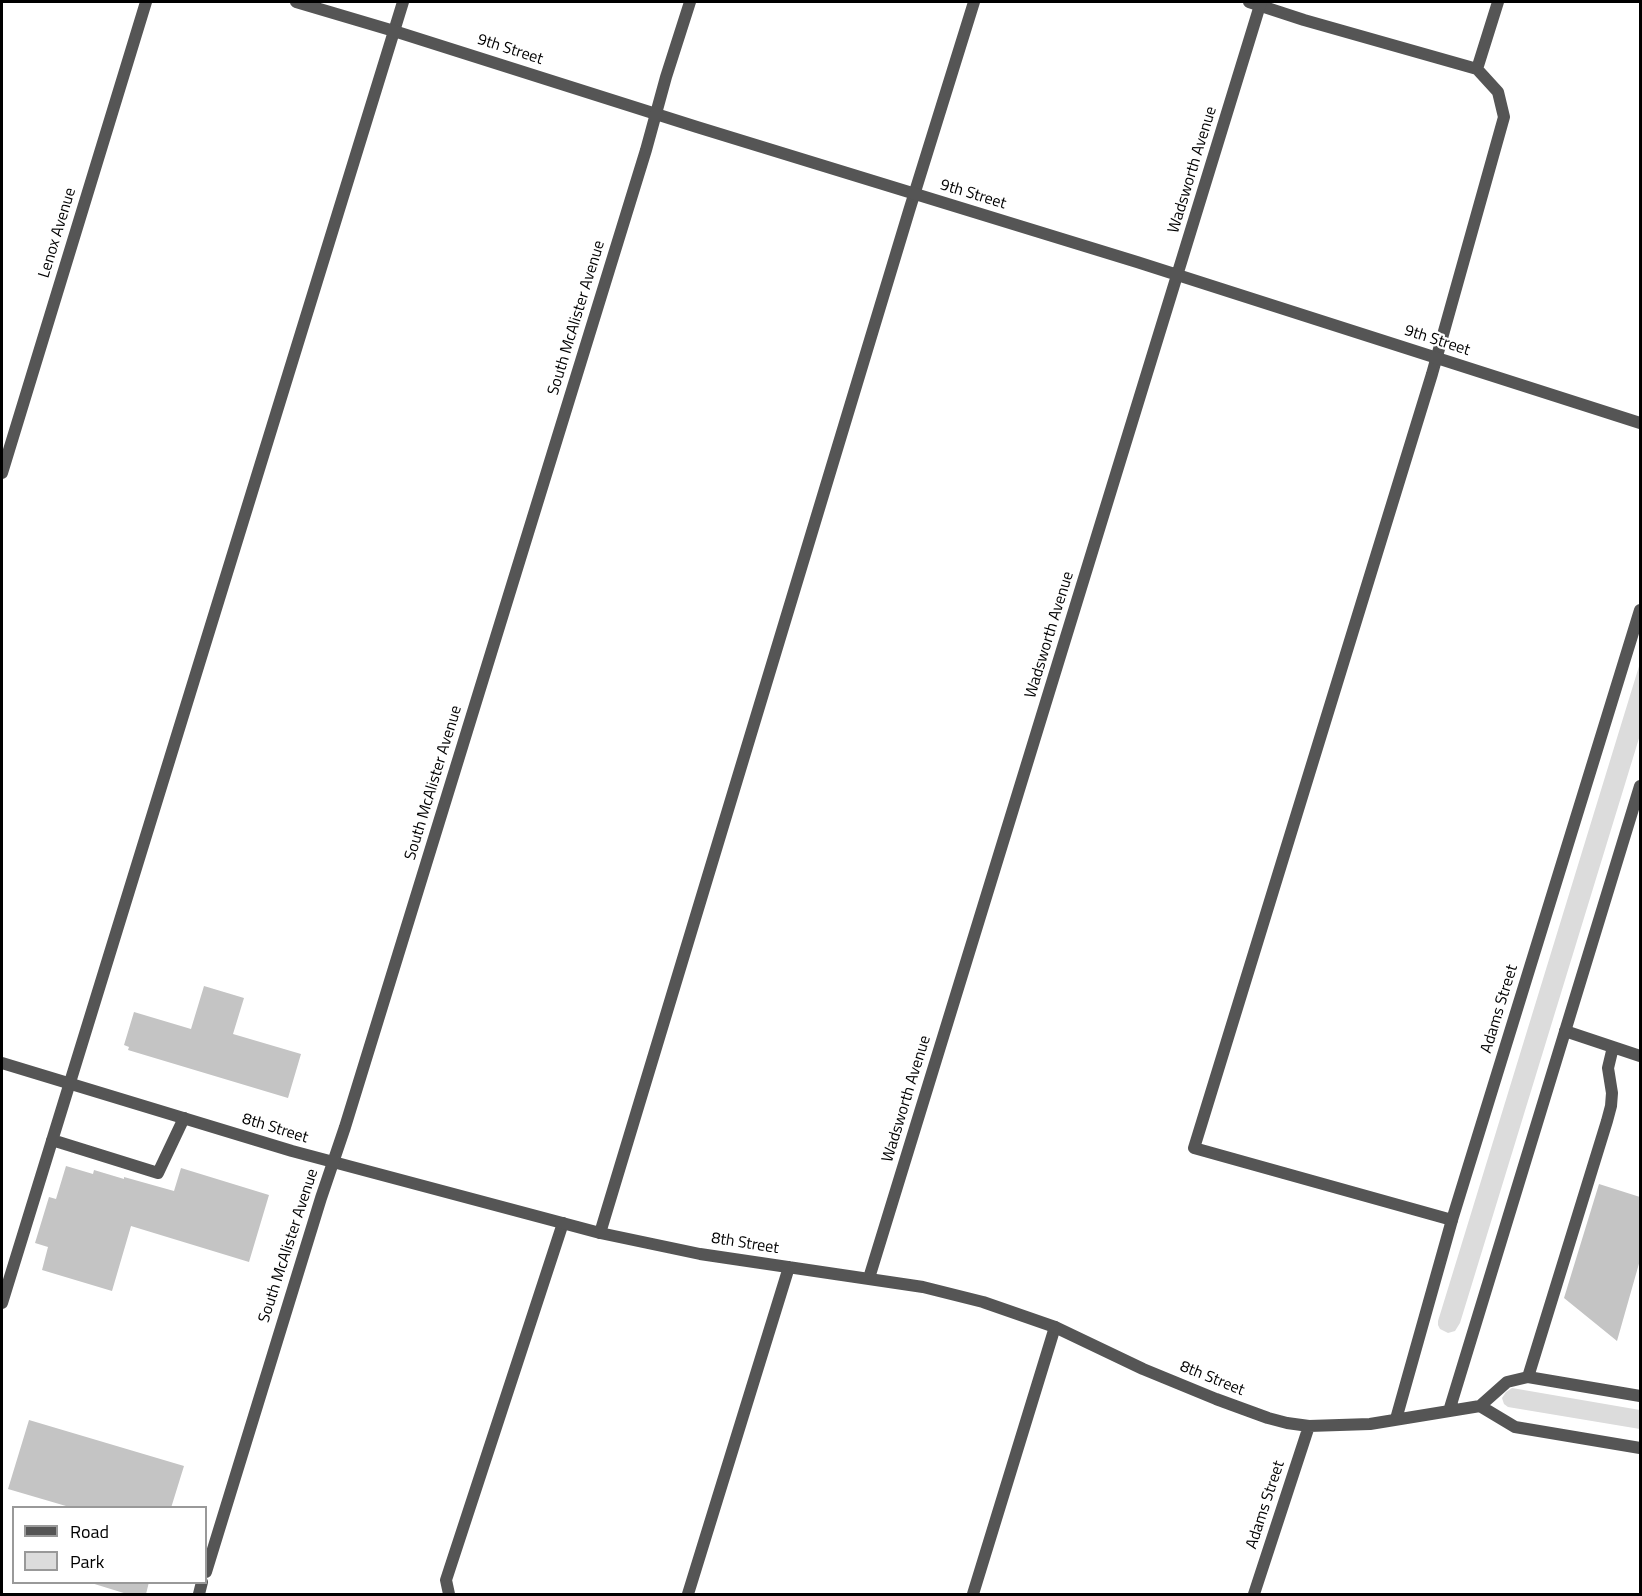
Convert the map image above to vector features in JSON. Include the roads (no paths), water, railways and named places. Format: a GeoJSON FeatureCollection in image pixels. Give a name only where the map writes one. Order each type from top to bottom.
{"type":"FeatureCollection","features":[{"type":"Feature","properties":{"kind":"street","name":"Lenox Avenue"},"geometry":{"type":"LineString","coordinates":[[2,473],[146,2]]}},
{"type":"Feature","properties":{"kind":"street","name":"9th Street"},"geometry":{"type":"LineString","coordinates":[[296,2],[1178,276],[1641,423]]}},
{"type":"Feature","properties":{"kind":"street"},"geometry":{"type":"LineString","coordinates":[[2,1303],[403,2]]}},
{"type":"Feature","properties":{"kind":"street","name":"South McAlister Avenue"},"geometry":{"type":"LineString","coordinates":[[207,1569],[690,2]]}},
{"type":"Feature","properties":{"kind":"street"},"geometry":{"type":"LineString","coordinates":[[600,1233],[974,2]]}},
{"type":"Feature","properties":{"kind":"street"},"geometry":{"type":"LineString","coordinates":[[1477,69],[1498,2]]}},
{"type":"Feature","properties":{"kind":"street"},"geometry":{"type":"LineString","coordinates":[[1257,3],[1304,20],[1477,69],[1498,92],[1504,117],[1436,358],[1194,1148],[1452,1220]]}},
{"type":"Feature","properties":{"kind":"street","name":"Wadsworth Avenue"},"geometry":{"type":"LineString","coordinates":[[869,1278],[1178,276],[1257,3]]}},
{"type":"Feature","properties":{"kind":"street","name":"Adams Street"},"geometry":{"type":"LineString","coordinates":[[1395,1419],[1452,1220],[1641,610]]}},
{"type":"Feature","properties":{"kind":"street"},"geometry":{"type":"LineString","coordinates":[[1449,1411],[1641,786]]}},
{"type":"Feature","properties":{"kind":"street"},"geometry":{"type":"LineString","coordinates":[[1565,1031],[1641,1056]]}},
{"type":"Feature","properties":{"kind":"street"},"geometry":{"type":"LineString","coordinates":[[1528,1377],[1611,1106],[1608,1068],[1613,1047]]}},
{"type":"Feature","properties":{"kind":"street","name":"8th Street"},"geometry":{"type":"LineString","coordinates":[[2,1063],[333,1163],[600,1233],[700,1254],[923,1287],[983,1302],[1055,1327],[1143,1369],[1268,1418],[1309,1426],[1370,1424],[1480,1406]]}},
{"type":"Feature","properties":{"kind":"street"},"geometry":{"type":"LineString","coordinates":[[52,1140],[159,1173],[184,1119]]}},
{"type":"Feature","properties":{"kind":"street"},"geometry":{"type":"LineString","coordinates":[[449,1594],[447,1580],[563,1223]]}},
{"type":"Feature","properties":{"kind":"street"},"geometry":{"type":"LineString","coordinates":[[688,1594],[789,1268]]}},
{"type":"Feature","properties":{"kind":"street"},"geometry":{"type":"LineString","coordinates":[[973,1594],[1055,1327]]}},
{"type":"Feature","properties":{"kind":"street"},"geometry":{"type":"LineString","coordinates":[[1641,1396],[1528,1377],[1507,1382],[1480,1406],[1515,1427],[1641,1448]]}},
{"type":"Feature","properties":{"kind":"street","name":"Adams Street"},"geometry":{"type":"LineString","coordinates":[[1254,1594],[1309,1426]]}}]}
